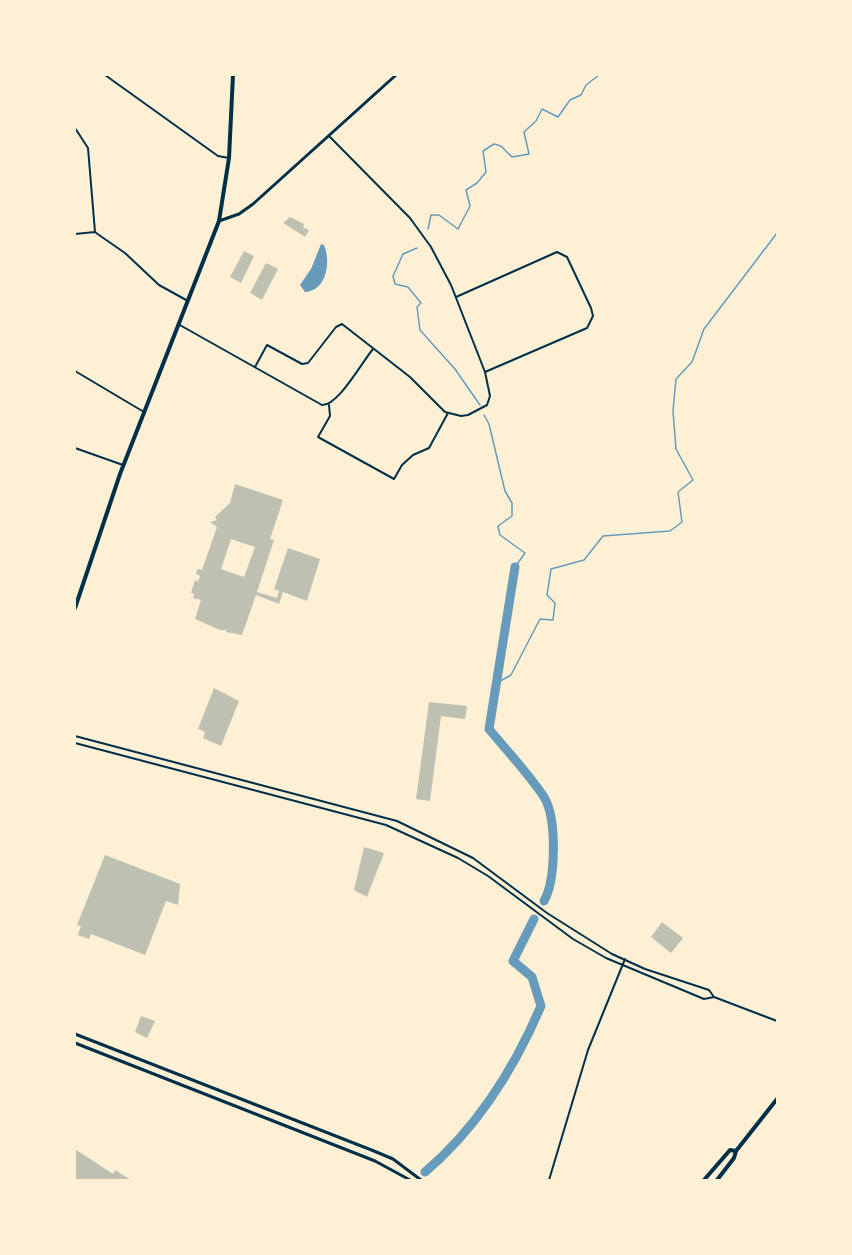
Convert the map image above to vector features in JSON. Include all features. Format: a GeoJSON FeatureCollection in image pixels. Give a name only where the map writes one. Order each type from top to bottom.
{"type":"FeatureCollection","features":[{"type":"Feature","properties":{"kind":"main road"},"geometry":{"type":"LineString","coordinates":[[75,608],[94,544],[123,465],[219,221],[229,158],[233,75]]}},
{"type":"Feature","properties":{"kind":"main road"},"geometry":{"type":"LineString","coordinates":[[717,1180],[734,1158],[736,1151],[777,1099]]}},
{"type":"Feature","properties":{"kind":"main road"},"geometry":{"type":"LineString","coordinates":[[704,1180],[730,1150],[736,1151]]}},
{"type":"Feature","properties":{"kind":"street"},"geometry":{"type":"LineString","coordinates":[[105,75],[218,156],[229,158]]}},
{"type":"Feature","properties":{"kind":"street"},"geometry":{"type":"LineString","coordinates":[[219,221],[239,214],[253,204],[396,75]]}},
{"type":"Feature","properties":{"kind":"street"},"geometry":{"type":"LineString","coordinates":[[75,128],[88,148],[94,232]]}},
{"type":"Feature","properties":{"kind":"street"},"geometry":{"type":"LineString","coordinates":[[255,367],[267,345],[302,364],[308,363],[336,327],[342,324],[374,348],[448,413],[461,416],[477,413],[490,396],[485,372],[456,297],[431,247],[410,219],[329,136]]}},
{"type":"Feature","properties":{"kind":"street"},"geometry":{"type":"LineString","coordinates":[[75,234],[94,232],[125,253],[159,285],[188,301]]}},
{"type":"Feature","properties":{"kind":"street"},"geometry":{"type":"LineString","coordinates":[[456,297],[557,252],[567,257],[591,308],[593,316],[587,327],[485,372]]}},
{"type":"Feature","properties":{"kind":"street"},"geometry":{"type":"LineString","coordinates":[[178,324],[322,405],[329,405],[339,395],[374,348]]}},
{"type":"Feature","properties":{"kind":"street"},"geometry":{"type":"LineString","coordinates":[[75,371],[144,412]]}},
{"type":"Feature","properties":{"kind":"street"},"geometry":{"type":"LineString","coordinates":[[329,405],[330,416],[318,437],[394,479],[402,465],[412,455],[429,448],[448,413]]}},
{"type":"Feature","properties":{"kind":"street"},"geometry":{"type":"LineString","coordinates":[[75,448],[123,465]]}},
{"type":"Feature","properties":{"kind":"street"},"geometry":{"type":"LineString","coordinates":[[75,736],[397,821],[467,855],[511,884],[562,923],[624,959],[645,969],[708,990],[714,997],[777,1021]]}},
{"type":"Feature","properties":{"kind":"street"},"geometry":{"type":"LineString","coordinates":[[75,743],[395,828],[488,876],[558,928],[622,965],[704,999],[714,997]]}},
{"type":"Feature","properties":{"kind":"street"},"geometry":{"type":"LineString","coordinates":[[290,792],[294,800]]}},
{"type":"Feature","properties":{"kind":"street"},"geometry":{"type":"LineString","coordinates":[[395,828],[397,821]]}},
{"type":"Feature","properties":{"kind":"street"},"geometry":{"type":"LineString","coordinates":[[464,862],[467,855]]}},
{"type":"Feature","properties":{"kind":"street"},"geometry":{"type":"LineString","coordinates":[[558,928],[562,923]]}},
{"type":"Feature","properties":{"kind":"street"},"geometry":{"type":"LineString","coordinates":[[549,1180],[588,1050],[624,959]]}},
{"type":"Feature","properties":{"kind":"street"},"geometry":{"type":"LineString","coordinates":[[75,1034],[393,1160],[421,1180]]}},
{"type":"Feature","properties":{"kind":"street"},"geometry":{"type":"LineString","coordinates":[[75,1043],[375,1161],[410,1180]]}},
{"type":"Feature","properties":{"kind":"street"},"geometry":{"type":"LineString","coordinates":[[177,1084],[181,1075]]}},
{"type":"Feature","properties":{"kind":"street"},"geometry":{"type":"LineString","coordinates":[[320,1139],[323,1131]]}},
{"type":"Feature","properties":{"kind":"water"},"geometry":{"type":"Polygon","coordinates":[[[321,244],[324,245],[327,259],[323,281],[312,290],[305,292],[300,285],[311,269],[321,244]]]}},
{"type":"Feature","properties":{"kind":"building"},"geometry":{"type":"Polygon","coordinates":[[[290,217],[304,224],[303,227],[309,230],[305,237],[283,223],[290,217]]]}},
{"type":"Feature","properties":{"kind":"building"},"geometry":{"type":"Polygon","coordinates":[[[244,251],[254,256],[241,283],[230,277],[244,251]]]}},
{"type":"Feature","properties":{"kind":"building"},"geometry":{"type":"Polygon","coordinates":[[[266,263],[278,269],[262,300],[250,293],[266,263]]]}},
{"type":"Feature","properties":{"kind":"building"},"geometry":{"type":"Polygon","coordinates":[[[235,484],[283,500],[270,539],[274,540],[257,592],[277,598],[279,591],[274,589],[288,548],[320,559],[307,601],[283,592],[279,604],[256,595],[242,635],[220,630],[195,619],[201,600],[193,598],[194,594],[191,593],[195,580],[198,582],[200,576],[196,574],[197,569],[202,570],[217,527],[210,522],[217,520],[215,517],[230,503],[235,484]],[[231,539],[221,569],[244,577],[255,547],[231,539]]]}},
{"type":"Feature","properties":{"kind":"building"},"geometry":{"type":"Polygon","coordinates":[[[214,688],[239,701],[221,746],[203,738],[205,732],[198,729],[214,688]]]}},
{"type":"Feature","properties":{"kind":"building"},"geometry":{"type":"Polygon","coordinates":[[[429,702],[467,706],[465,719],[441,716],[430,801],[416,799],[429,702]]]}},
{"type":"Feature","properties":{"kind":"building"},"geometry":{"type":"Polygon","coordinates":[[[364,847],[384,853],[367,897],[354,890],[364,847]]]}},
{"type":"Feature","properties":{"kind":"building"},"geometry":{"type":"Polygon","coordinates":[[[105,855],[180,884],[178,905],[166,901],[145,955],[91,934],[89,939],[78,935],[81,926],[77,925],[105,855]]]}},
{"type":"Feature","properties":{"kind":"building"},"geometry":{"type":"Polygon","coordinates":[[[662,922],[683,938],[671,953],[651,937],[662,922]]]}},
{"type":"Feature","properties":{"kind":"building"},"geometry":{"type":"Polygon","coordinates":[[[141,1016],[155,1021],[147,1038],[135,1032],[141,1016]]]}},
{"type":"Feature","properties":{"kind":"building"},"geometry":{"type":"Polygon","coordinates":[[[75,1149],[113,1174],[115,1170],[131,1180],[75,1180],[75,1149]]]}},
{"type":"Feature","properties":{"kind":"waterway"},"geometry":{"type":"LineString","coordinates":[[428,229],[431,215],[439,215],[458,229],[470,206],[466,190],[477,183],[486,172],[483,151],[494,144],[501,146],[512,157],[529,154],[524,132],[536,121],[542,109],[558,117],[570,100],[581,95],[586,85],[599,75]]}},
{"type":"Feature","properties":{"kind":"waterway"},"geometry":{"type":"LineString","coordinates":[[495,684],[511,675],[540,619],[553,620],[555,603],[547,595],[551,569],[584,560],[603,536],[670,531],[682,522],[678,492],[693,480],[676,449],[673,411],[676,379],[692,362],[704,329],[777,233]]}},
{"type":"Feature","properties":{"kind":"waterway"},"geometry":{"type":"LineString","coordinates":[[417,248],[403,254],[393,276],[395,284],[408,287],[421,303],[417,307],[420,330],[455,369],[480,405]]}},
{"type":"Feature","properties":{"kind":"waterway"},"geometry":{"type":"LineString","coordinates":[[484,415],[489,424],[505,491],[512,503],[512,516],[498,526],[500,535],[525,553],[515,567]]}},
{"type":"Feature","properties":{"kind":"waterway"},"geometry":{"type":"LineString","coordinates":[[515,567],[489,729],[531,779],[548,807],[553,834],[553,864],[544,901]]}},
{"type":"Feature","properties":{"kind":"waterway"},"geometry":{"type":"LineString","coordinates":[[425,1172],[461,1136],[492,1096],[519,1052],[541,1006],[532,977],[513,961],[534,919]]}}]}
